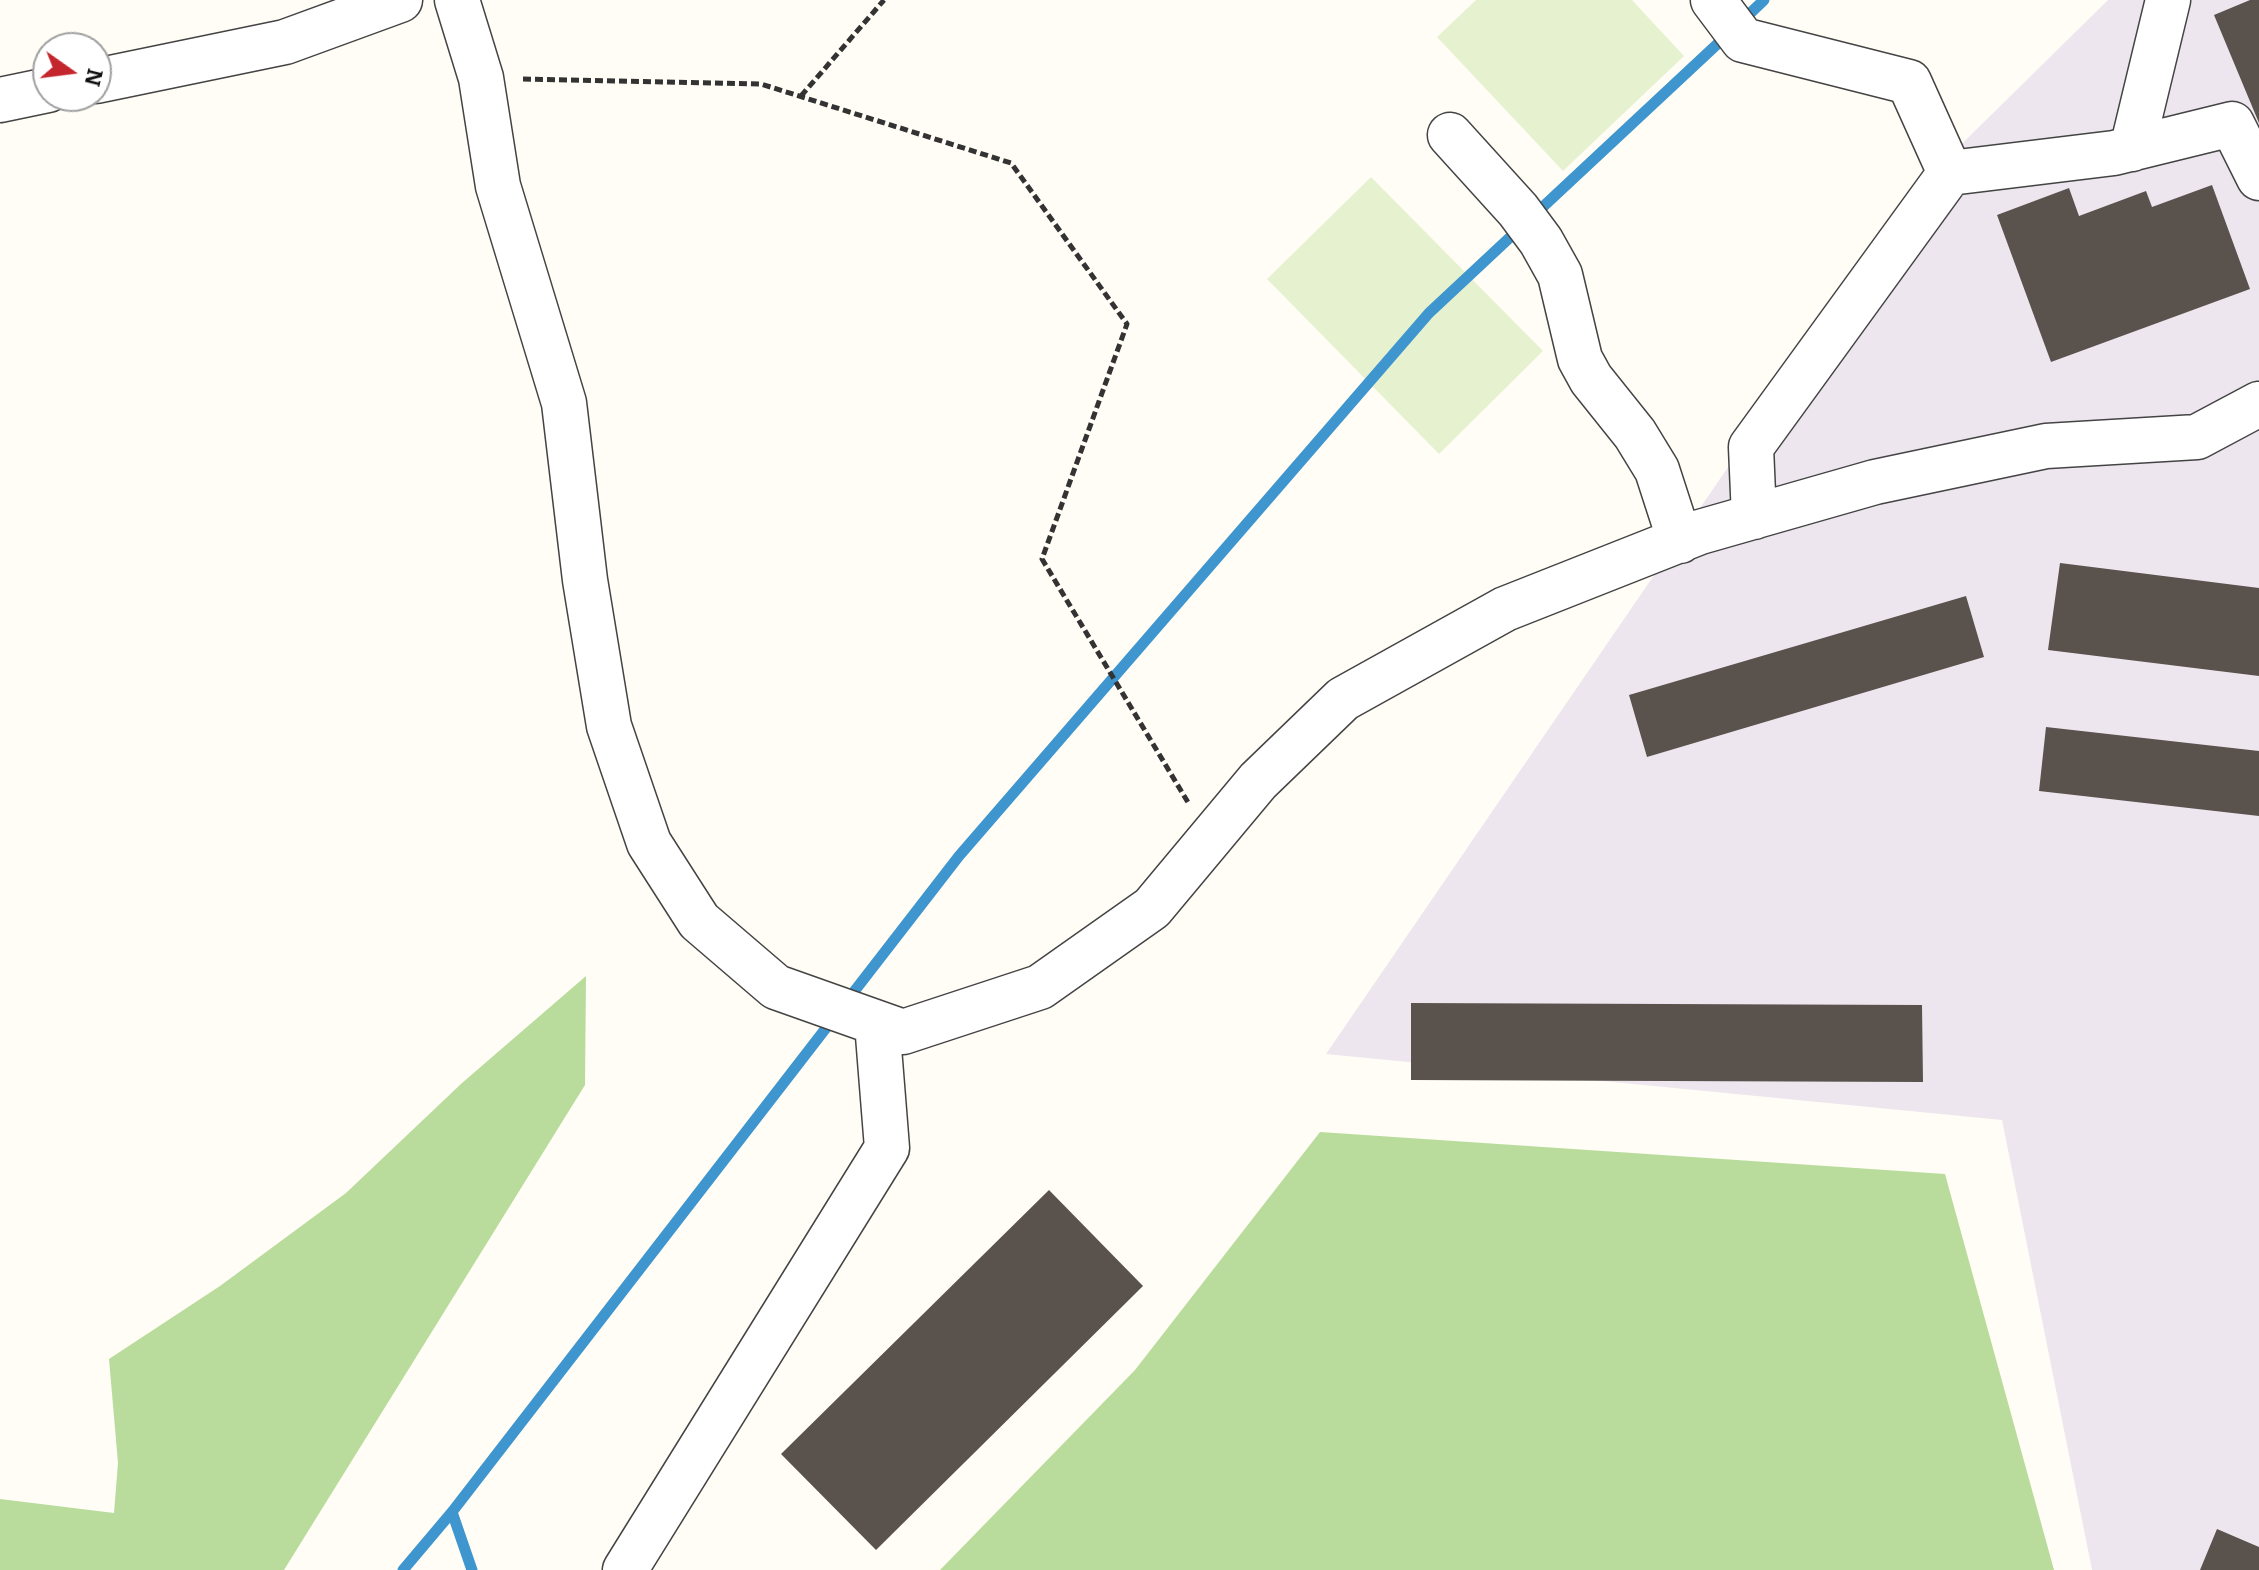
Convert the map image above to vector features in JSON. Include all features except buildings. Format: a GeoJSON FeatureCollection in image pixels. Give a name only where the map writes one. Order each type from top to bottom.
{"type":"FeatureCollection","features":[{"type":"Feature","properties":{"kind":"street"},"geometry":{"type":"LineString","coordinates":[[112,78],[285,42],[400,0]]}},
{"type":"Feature","properties":{"kind":"street"},"geometry":{"type":"LineString","coordinates":[[457,0],[481,78],[498,186],[564,403],[585,580],[609,726],[649,843],[699,921],[776,987],[903,1032],[1040,987],[1152,908],[1258,781],[1343,699],[1505,609],[1680,541],[1875,482],[2046,446],[2197,437],[2259,404]]}},
{"type":"Feature","properties":{"kind":"street"},"geometry":{"type":"LineString","coordinates":[[1713,0],[1743,40],[1909,82],[1950,173]]}},
{"type":"Feature","properties":{"kind":"street"},"geometry":{"type":"LineString","coordinates":[[2132,149],[2168,0]]}},
{"type":"Feature","properties":{"kind":"street"},"geometry":{"type":"LineString","coordinates":[[0,100],[32,93]]}},
{"type":"Feature","properties":{"kind":"street"},"geometry":{"type":"LineString","coordinates":[[1754,517],[1751,447],[1950,173],[2132,149],[2232,124],[2259,178]]}},
{"type":"Feature","properties":{"kind":"street"},"geometry":{"type":"LineString","coordinates":[[1450,135],[1518,210],[1554,263],[1560,275],[1580,359],[1591,379],[1635,434],[1657,470],[1680,541]]}},
{"type":"Feature","properties":{"kind":"street"},"geometry":{"type":"LineString","coordinates":[[625,1570],[887,1148],[877,1023]]}},
{"type":"Feature","properties":{"kind":"path"},"geometry":{"type":"LineString","coordinates":[[801,96],[884,0]]}},
{"type":"Feature","properties":{"kind":"path"},"geometry":{"type":"LineString","coordinates":[[481,78],[761,84],[1011,163],[1127,324],[1042,559],[1210,839]]}},
{"type":"Feature","properties":{"kind":"shaded area"},"geometry":{"type":"Polygon","coordinates":[[[2108,0],[2259,0],[2259,1570],[2092,1570],[2002,1120],[1326,1054],[1924,181],[2108,0]]]}},
{"type":"Feature","properties":{"kind":"green space"},"geometry":{"type":"Polygon","coordinates":[[[1476,0],[1632,0],[1684,56],[1563,171],[1437,37],[1476,0]]]}},
{"type":"Feature","properties":{"kind":"green space"},"geometry":{"type":"Polygon","coordinates":[[[1371,177],[1543,351],[1439,454],[1267,279],[1371,177]]]}},
{"type":"Feature","properties":{"kind":"green space"},"geometry":{"type":"Polygon","coordinates":[[[586,976],[585,1085],[284,1570],[0,1570],[0,1499],[114,1513],[118,1463],[109,1359],[220,1286],[346,1193],[462,1083],[586,976]]]}},
{"type":"Feature","properties":{"kind":"green space"},"geometry":{"type":"Polygon","coordinates":[[[1320,1132],[1945,1174],[2054,1570],[940,1570],[1135,1370],[1320,1132]]]}},
{"type":"Feature","properties":{"kind":"waterway"},"geometry":{"type":"LineString","coordinates":[[1740,23],[1764,0]]}},
{"type":"Feature","properties":{"kind":"waterway"},"geometry":{"type":"LineString","coordinates":[[1532,217],[1727,35]]}},
{"type":"Feature","properties":{"kind":"waterway"},"geometry":{"type":"LineString","coordinates":[[846,1002],[959,856],[1429,313],[1520,228]]}},
{"type":"Feature","properties":{"kind":"waterway"},"geometry":{"type":"LineString","coordinates":[[403,1570],[452,1512],[833,1019]]}},
{"type":"Feature","properties":{"kind":"waterway"},"geometry":{"type":"LineString","coordinates":[[452,1512],[472,1570]]}}]}
